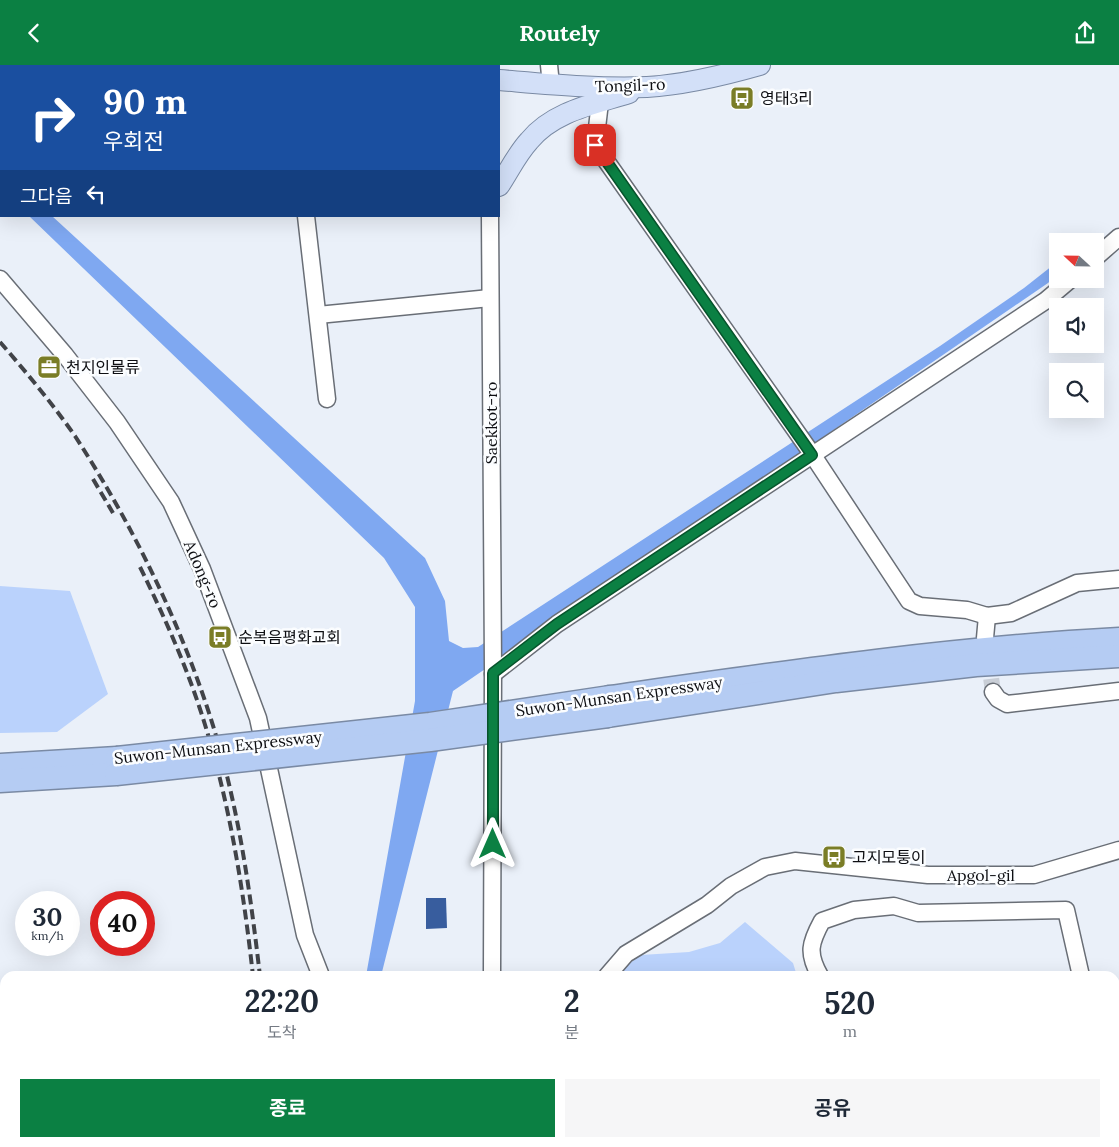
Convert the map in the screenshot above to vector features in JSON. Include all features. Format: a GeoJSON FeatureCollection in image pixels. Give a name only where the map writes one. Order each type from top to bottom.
{"type":"FeatureCollection","features":[{"type":"Feature","properties":{"kind":"highway","name":"Suwon-Munsan Expressway"},"geometry":{"type":"LineString","coordinates":[[609,706],[815,667],[963,650],[1119,639]]}},
{"type":"Feature","properties":{"kind":"highway","name":"Suwon-Munsan Expressway"},"geometry":{"type":"LineString","coordinates":[[0,781],[430,724],[976,665],[1119,656]]}},
{"type":"Feature","properties":{"kind":"highway","name":"Suwon-Munsan Expressway"},"geometry":{"type":"LineString","coordinates":[[0,765],[116,766]]}},
{"type":"Feature","properties":{"kind":"main road","name":"Tongil-ro"},"geometry":{"type":"LineString","coordinates":[[500,80],[550,75],[649,87],[724,75],[760,65]]}},
{"type":"Feature","properties":{"kind":"main road"},"geometry":{"type":"LineString","coordinates":[[500,184],[529,140],[554,119],[649,87]]}},
{"type":"Feature","properties":{"kind":"street"},"geometry":{"type":"LineString","coordinates":[[600,102],[595,145],[811,453],[909,601],[920,606],[967,611],[987,616],[1011,613],[1077,583],[1119,579]]}},
{"type":"Feature","properties":{"kind":"street"},"geometry":{"type":"LineString","coordinates":[[306,217],[327,399]]}},
{"type":"Feature","properties":{"kind":"street","name":"Saekkot-ro"},"geometry":{"type":"LineString","coordinates":[[490,217],[493,671]]}},
{"type":"Feature","properties":{"kind":"street"},"geometry":{"type":"LineString","coordinates":[[1104,250],[1119,237]]}},
{"type":"Feature","properties":{"kind":"street","name":"Adong-ro"},"geometry":{"type":"LineString","coordinates":[[0,279],[65,355],[116,422],[171,502],[202,569],[258,717],[305,935],[319,971]]}},
{"type":"Feature","properties":{"kind":"street"},"geometry":{"type":"LineString","coordinates":[[492,971],[493,671],[557,624],[811,453],[1045,301],[1060,288]]}},
{"type":"Feature","properties":{"kind":"street"},"geometry":{"type":"LineString","coordinates":[[318,315],[490,298]]}},
{"type":"Feature","properties":{"kind":"street"},"geometry":{"type":"LineString","coordinates":[[985,638],[987,616]]}},
{"type":"Feature","properties":{"kind":"street"},"geometry":{"type":"LineString","coordinates":[[993,692],[998,699],[1006,704],[1119,691]]}},
{"type":"Feature","properties":{"kind":"street","name":"Apgol-gil"},"geometry":{"type":"LineString","coordinates":[[611,971],[626,954],[707,905],[731,886],[765,867],[795,861],[928,875],[1034,875],[1119,850]]}},
{"type":"Feature","properties":{"kind":"street"},"geometry":{"type":"LineString","coordinates":[[817,971],[812,962],[812,940],[822,921],[854,910],[894,906],[918,913],[1066,910],[1080,971]]}},
{"type":"Feature","properties":{"kind":"shaded area"},"geometry":{"type":"Polygon","coordinates":[[[0,586],[70,591],[108,694],[57,732],[0,733],[0,586]]]}},
{"type":"Feature","properties":{"kind":"shaded area"},"geometry":{"type":"Polygon","coordinates":[[[745,922],[793,963],[795,971],[619,971],[641,955],[689,952],[720,943],[745,922]]]}},
{"type":"Feature","properties":{"kind":"water"},"geometry":{"type":"Polygon","coordinates":[[[30,217],[53,217],[425,558],[445,601],[449,641],[463,648],[478,647],[940,346],[1024,288],[1049,268],[1048,283],[453,691],[382,971],[367,971],[415,701],[415,607],[384,558],[30,217]]]}},
{"type":"Feature","properties":{"kind":"building"},"geometry":{"type":"Polygon","coordinates":[[[426,898],[446,898],[447,928],[426,929],[426,898]]]}},
{"type":"Feature","properties":{"kind":"tunnel"},"geometry":{"type":"LineString","coordinates":[[988,655],[993,692]]}},
{"type":"Feature","properties":{"kind":"railway"},"geometry":{"type":"LineString","coordinates":[[0,342],[57,412],[99,474],[144,556],[183,641],[214,728],[232,797],[246,874],[259,971]]}},
{"type":"Feature","properties":{"kind":"railway"},"geometry":{"type":"LineString","coordinates":[[93,479],[113,513]]}},
{"type":"Feature","properties":{"kind":"railway"},"geometry":{"type":"LineString","coordinates":[[140,567],[179,653],[193,688],[209,739],[233,839],[252,971]]}},
{"type":"Feature","properties":{"kind":"place","name":"영태3리"},"geometry":{"type":"Point","coordinates":[742,98]}},
{"type":"Feature","properties":{"kind":"place","name":"천지인물류"},"geometry":{"type":"Point","coordinates":[49,367]}},
{"type":"Feature","properties":{"kind":"place","name":"순복음평화교회"},"geometry":{"type":"Point","coordinates":[220,637]}},
{"type":"Feature","properties":{"kind":"place","name":"고지모퉁이"},"geometry":{"type":"Point","coordinates":[834,857]}},
{"type":"Feature","properties":{"kind":"route"},"geometry":{"type":"LineString","coordinates":[[493,844],[493,673],[557,624],[812,455],[595,145]]}}]}
